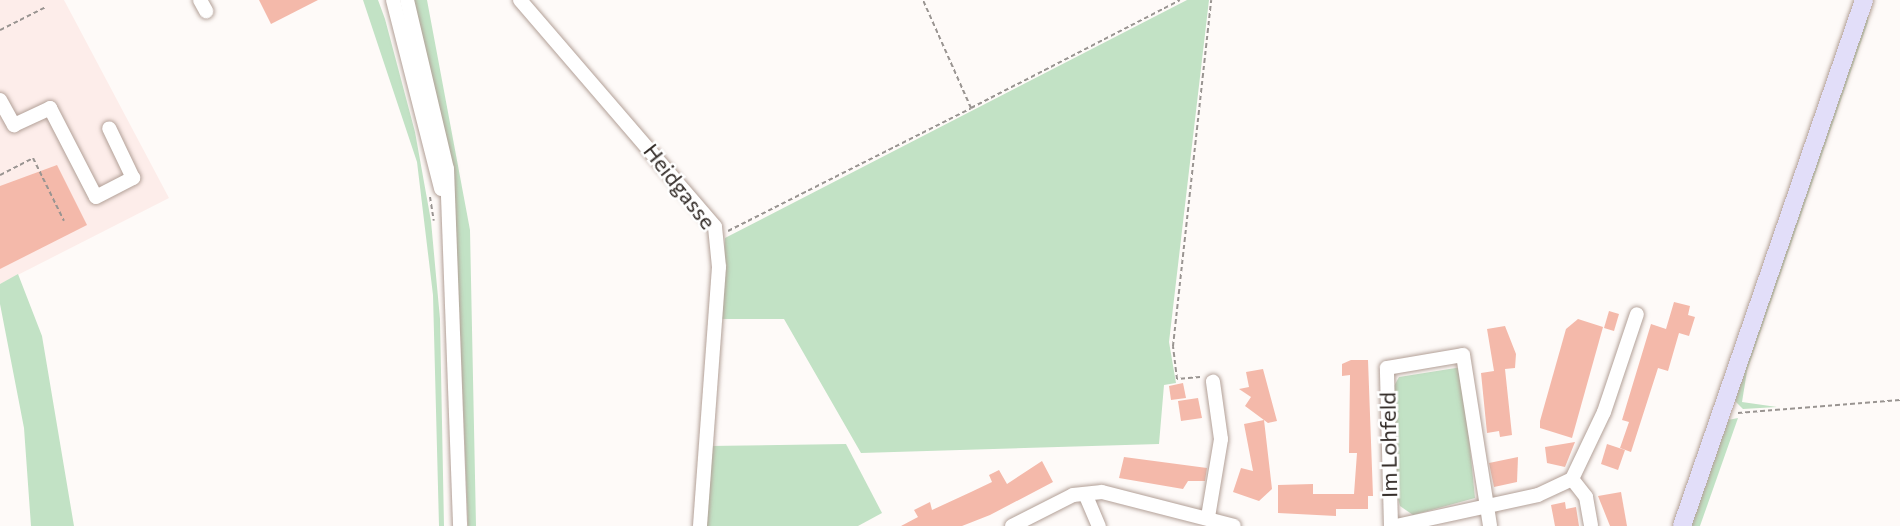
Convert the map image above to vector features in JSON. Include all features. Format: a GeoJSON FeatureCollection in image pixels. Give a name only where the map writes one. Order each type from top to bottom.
{"type":"FeatureCollection","features":[{"type":"Feature","properties":{"kind":"main road"},"geometry":{"type":"LineString","coordinates":[[1684,518],[1719,411],[1864,0]]}},
{"type":"Feature","properties":{"kind":"street"},"geometry":{"type":"LineString","coordinates":[[393,0],[448,220]]}},
{"type":"Feature","properties":{"kind":"street"},"geometry":{"type":"LineString","coordinates":[[407,0],[447,169],[448,220],[456,331],[460,526]]}},
{"type":"Feature","properties":{"kind":"street","name":"Heidgasse"},"geometry":{"type":"LineString","coordinates":[[520,0],[691,194],[718,237],[699,526]]}},
{"type":"Feature","properties":{"kind":"street"},"geometry":{"type":"LineString","coordinates":[[0,100],[4,117],[14,125],[50,108],[96,197],[133,178],[109,128]]}},
{"type":"Feature","properties":{"kind":"street","name":"Im Lohfeld"},"geometry":{"type":"LineString","coordinates":[[1396,526],[1538,495],[1572,479],[1582,466],[1636,314]]}},
{"type":"Feature","properties":{"kind":"street","name":"Im Lohfeld"},"geometry":{"type":"LineString","coordinates":[[1390,526],[1387,368],[1463,356],[1486,507]]}},
{"type":"Feature","properties":{"kind":"street"},"geometry":{"type":"LineString","coordinates":[[1208,516],[1221,440],[1214,382]]}},
{"type":"Feature","properties":{"kind":"street"},"geometry":{"type":"LineString","coordinates":[[1572,479],[1586,497],[1591,526]]}},
{"type":"Feature","properties":{"kind":"street"},"geometry":{"type":"LineString","coordinates":[[1012,526],[1073,495],[1117,493],[1208,516],[1234,526]]}},
{"type":"Feature","properties":{"kind":"street"},"geometry":{"type":"LineString","coordinates":[[1086,496],[1099,526]]}},
{"type":"Feature","properties":{"kind":"street"},"geometry":{"type":"LineString","coordinates":[[1486,507],[1490,526]]}},
{"type":"Feature","properties":{"kind":"path"},"geometry":{"type":"LineString","coordinates":[[923,0],[971,108]]}},
{"type":"Feature","properties":{"kind":"path"},"geometry":{"type":"LineString","coordinates":[[718,237],[1180,0]]}},
{"type":"Feature","properties":{"kind":"path"},"geometry":{"type":"LineString","coordinates":[[1211,0],[1173,346],[1177,380],[1201,377],[1214,382]]}},
{"type":"Feature","properties":{"kind":"path"},"geometry":{"type":"LineString","coordinates":[[0,30],[46,7]]}},
{"type":"Feature","properties":{"kind":"path"},"geometry":{"type":"LineString","coordinates":[[0,175],[33,158],[64,221]]}},
{"type":"Feature","properties":{"kind":"path"},"geometry":{"type":"LineString","coordinates":[[429,191],[435,233]]}},
{"type":"Feature","properties":{"kind":"path"},"geometry":{"type":"LineString","coordinates":[[1719,411],[1900,400]]}},
{"type":"Feature","properties":{"kind":"shaded area"},"geometry":{"type":"Polygon","coordinates":[[[0,0],[64,0],[169,198],[0,284],[0,0]]]}},
{"type":"Feature","properties":{"kind":"green space"},"geometry":{"type":"Polygon","coordinates":[[[363,0],[378,0],[385,19],[415,132],[431,221],[440,319],[444,526],[439,526],[433,295],[417,162],[363,0]]]}},
{"type":"Feature","properties":{"kind":"green space"},"geometry":{"type":"Polygon","coordinates":[[[413,0],[427,0],[470,230],[476,526],[468,526],[455,207],[413,0]]]}},
{"type":"Feature","properties":{"kind":"green space"},"geometry":{"type":"Polygon","coordinates":[[[1187,0],[1209,0],[1169,342],[1176,383],[1164,385],[1159,444],[861,453],[784,319],[721,319],[725,238],[1187,0]]]}},
{"type":"Feature","properties":{"kind":"green space"},"geometry":{"type":"Polygon","coordinates":[[[1870,0],[1868,22],[1747,371],[1742,402],[1777,407],[1743,409],[1733,399],[1870,0]]]}},
{"type":"Feature","properties":{"kind":"green space"},"geometry":{"type":"Polygon","coordinates":[[[18,274],[42,336],[74,526],[31,526],[24,428],[0,304],[0,284],[18,274]]]}},
{"type":"Feature","properties":{"kind":"green space"},"geometry":{"type":"Polygon","coordinates":[[[1462,367],[1475,498],[1413,515],[1400,506],[1396,490],[1394,386],[1399,377],[1462,367]]]}},
{"type":"Feature","properties":{"kind":"green space"},"geometry":{"type":"Polygon","coordinates":[[[1738,418],[1700,526],[1691,526],[1728,420],[1738,418]]]}},
{"type":"Feature","properties":{"kind":"green space"},"geometry":{"type":"Polygon","coordinates":[[[846,444],[882,513],[858,526],[704,526],[709,446],[846,444]]]}},
{"type":"Feature","properties":{"kind":"building"},"geometry":{"type":"Polygon","coordinates":[[[259,0],[318,0],[271,24],[259,0]]]}},
{"type":"Feature","properties":{"kind":"building"},"geometry":{"type":"Polygon","coordinates":[[[57,165],[87,225],[0,269],[0,186],[57,165]]]}},
{"type":"Feature","properties":{"kind":"building"},"geometry":{"type":"Polygon","coordinates":[[[1674,302],[1690,306],[1688,315],[1695,317],[1689,336],[1679,333],[1668,371],[1658,368],[1631,452],[1620,448],[1629,422],[1622,420],[1651,324],[1666,329],[1674,302]]]}},
{"type":"Feature","properties":{"kind":"building"},"geometry":{"type":"Polygon","coordinates":[[[1609,311],[1619,314],[1614,331],[1604,328],[1609,311]]]}},
{"type":"Feature","properties":{"kind":"building"},"geometry":{"type":"Polygon","coordinates":[[[1578,319],[1603,327],[1572,438],[1540,428],[1540,421],[1566,329],[1578,319]]]}},
{"type":"Feature","properties":{"kind":"building"},"geometry":{"type":"Polygon","coordinates":[[[1505,326],[1516,354],[1515,368],[1505,369],[1512,435],[1500,437],[1499,431],[1487,433],[1481,373],[1494,371],[1487,329],[1505,326]]]}},
{"type":"Feature","properties":{"kind":"building"},"geometry":{"type":"Polygon","coordinates":[[[1351,360],[1368,360],[1373,496],[1368,496],[1368,509],[1336,509],[1336,516],[1278,513],[1278,485],[1313,484],[1313,494],[1354,494],[1357,453],[1349,453],[1350,375],[1342,376],[1342,364],[1351,360]]]}},
{"type":"Feature","properties":{"kind":"building"},"geometry":{"type":"Polygon","coordinates":[[[1263,369],[1277,421],[1268,423],[1245,406],[1251,397],[1239,389],[1249,387],[1246,372],[1263,369]]]}},
{"type":"Feature","properties":{"kind":"building"},"geometry":{"type":"Polygon","coordinates":[[[1183,383],[1186,398],[1171,400],[1169,386],[1183,383]]]}},
{"type":"Feature","properties":{"kind":"building"},"geometry":{"type":"Polygon","coordinates":[[[1198,398],[1202,418],[1181,421],[1178,401],[1198,398]]]}},
{"type":"Feature","properties":{"kind":"building"},"geometry":{"type":"Polygon","coordinates":[[[1264,420],[1272,489],[1259,501],[1233,492],[1241,468],[1253,471],[1244,424],[1264,420]]]}},
{"type":"Feature","properties":{"kind":"building"},"geometry":{"type":"Polygon","coordinates":[[[1575,442],[1565,467],[1547,463],[1545,447],[1575,442]]]}},
{"type":"Feature","properties":{"kind":"building"},"geometry":{"type":"Polygon","coordinates":[[[1607,444],[1625,450],[1618,470],[1601,464],[1607,444]]]}},
{"type":"Feature","properties":{"kind":"building"},"geometry":{"type":"Polygon","coordinates":[[[1124,457],[1207,468],[1205,481],[1188,481],[1183,489],[1119,478],[1124,457]]]}},
{"type":"Feature","properties":{"kind":"building"},"geometry":{"type":"Polygon","coordinates":[[[1518,457],[1517,482],[1494,487],[1489,463],[1518,457]]]}},
{"type":"Feature","properties":{"kind":"building"},"geometry":{"type":"Polygon","coordinates":[[[1042,461],[1053,482],[990,515],[962,526],[901,526],[918,517],[914,510],[930,502],[932,510],[971,492],[992,482],[989,475],[999,470],[1007,484],[1042,461]]]}},
{"type":"Feature","properties":{"kind":"building"},"geometry":{"type":"Polygon","coordinates":[[[1621,492],[1627,526],[1610,526],[1598,496],[1621,492]]]}},
{"type":"Feature","properties":{"kind":"building"},"geometry":{"type":"Polygon","coordinates":[[[1565,502],[1566,509],[1576,507],[1579,526],[1555,526],[1551,505],[1565,502]]]}}]}
